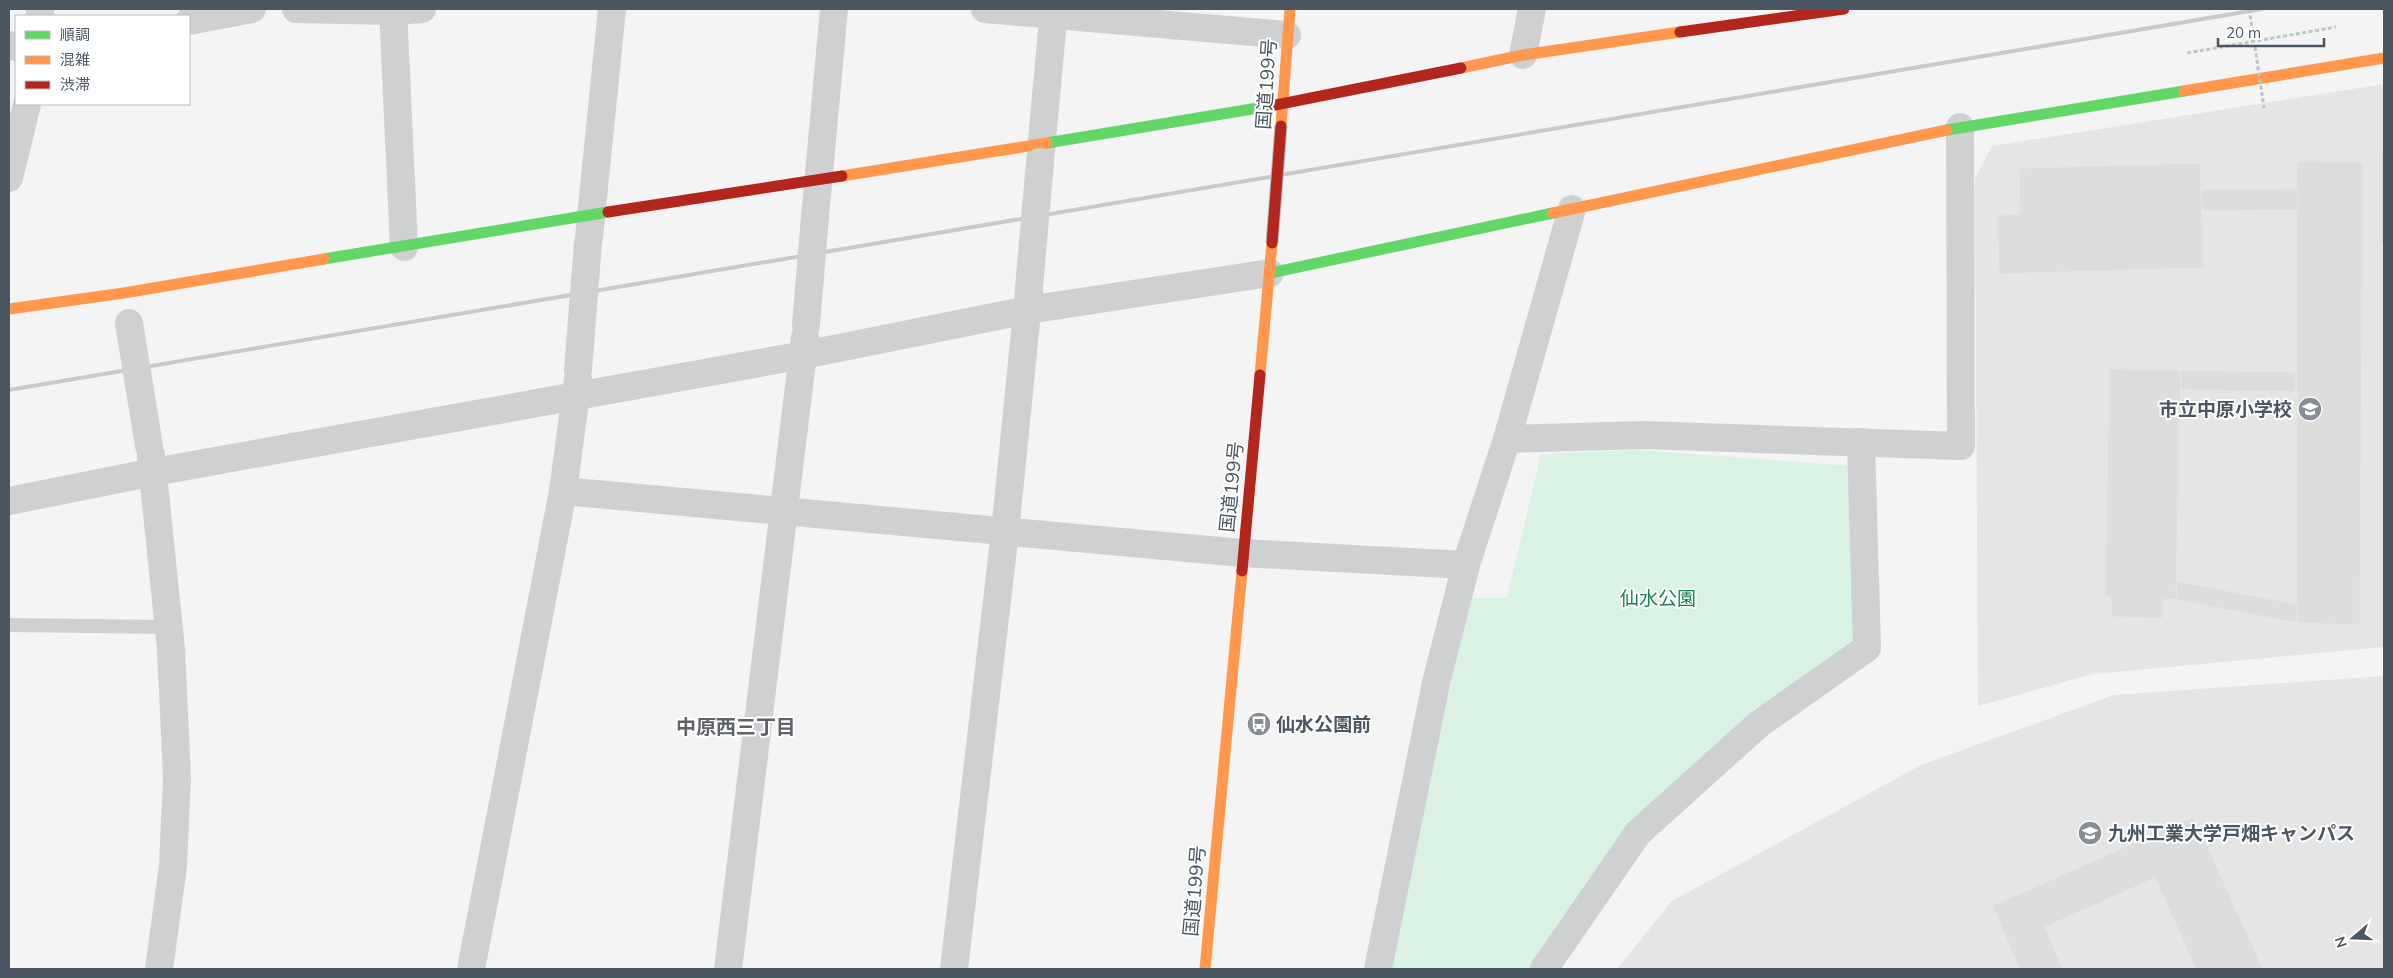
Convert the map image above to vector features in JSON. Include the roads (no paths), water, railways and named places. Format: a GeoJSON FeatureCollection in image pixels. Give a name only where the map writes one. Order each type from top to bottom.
{"type":"FeatureCollection","features":[{"type":"Feature","properties":{"kind":"main road"},"geometry":{"type":"LineString","coordinates":[[9,309],[124,293],[591,214],[819,180],[1040,152],[1523,55],[1844,9]]}},
{"type":"Feature","properties":{"kind":"main road","name":"国道199号"},"geometry":{"type":"LineString","coordinates":[[1205,969],[1242,553],[1270,273],[1289,22]]}},
{"type":"Feature","properties":{"kind":"main road"},"geometry":{"type":"LineString","coordinates":[[1270,273],[1960,128],[2384,58]]}},
{"type":"Feature","properties":{"kind":"street"},"geometry":{"type":"LineString","coordinates":[[190,21],[252,9]]}},
{"type":"Feature","properties":{"kind":"street"},"geometry":{"type":"LineString","coordinates":[[296,9],[422,9]]}},
{"type":"Feature","properties":{"kind":"street"},"geometry":{"type":"LineString","coordinates":[[471,969],[563,492],[577,382],[588,243],[612,9]]}},
{"type":"Feature","properties":{"kind":"street"},"geometry":{"type":"LineString","coordinates":[[728,969],[804,355],[834,9]]}},
{"type":"Feature","properties":{"kind":"street"},"geometry":{"type":"LineString","coordinates":[[985,9],[1289,22]]}},
{"type":"Feature","properties":{"kind":"street"},"geometry":{"type":"LineString","coordinates":[[1523,55],[1532,9]]}},
{"type":"Feature","properties":{"kind":"street"},"geometry":{"type":"LineString","coordinates":[[393,10],[404,247]]}},
{"type":"Feature","properties":{"kind":"street"},"geometry":{"type":"LineString","coordinates":[[954,969],[1004,532],[1028,299],[1053,12]]}},
{"type":"Feature","properties":{"kind":"street"},"geometry":{"type":"LineString","coordinates":[[9,178],[26,105]]}},
{"type":"Feature","properties":{"kind":"street"},"geometry":{"type":"LineString","coordinates":[[1506,439],[1644,435],[1961,446],[1960,128]]}},
{"type":"Feature","properties":{"kind":"street"},"geometry":{"type":"LineString","coordinates":[[1378,969],[1436,682],[1466,565],[1506,439],[1572,209]]}},
{"type":"Feature","properties":{"kind":"street"},"geometry":{"type":"LineString","coordinates":[[9,500],[152,459],[577,382],[804,355],[1028,299],[1270,273]]}},
{"type":"Feature","properties":{"kind":"street"},"geometry":{"type":"LineString","coordinates":[[124,293],[152,459],[169,626],[177,777],[173,866],[159,969]]}},
{"type":"Feature","properties":{"kind":"street"},"geometry":{"type":"LineString","coordinates":[[1544,969],[1638,833],[1759,724],[1867,648],[1862,442]]}},
{"type":"Feature","properties":{"kind":"street"},"geometry":{"type":"LineString","coordinates":[[563,492],[1242,553],[1466,565]]}},
{"type":"Feature","properties":{"kind":"lane"},"geometry":{"type":"LineString","coordinates":[[9,625],[169,626]]}},
{"type":"Feature","properties":{"kind":"railway"},"geometry":{"type":"LineString","coordinates":[[9,390],[2262,9]]}},
{"type":"Feature","properties":{"kind":"place","name":"市立中原小学校"},"geometry":{"type":"Point","coordinates":[2310,409]}},
{"type":"Feature","properties":{"kind":"place","name":"仙水公園前"},"geometry":{"type":"Point","coordinates":[1259,724]}},
{"type":"Feature","properties":{"kind":"place","name":"九州工業大学戸畑キャンパス"},"geometry":{"type":"Point","coordinates":[2090,833]}},
{"type":"Feature","properties":{"kind":"district","name":"中原西三丁目"},"geometry":{"type":"Point","coordinates":[736,726]}},
{"type":"Feature","properties":{"kind":"park label","name":"仙水公園"},"geometry":{"type":"Point","coordinates":[1658,598]}}]}
